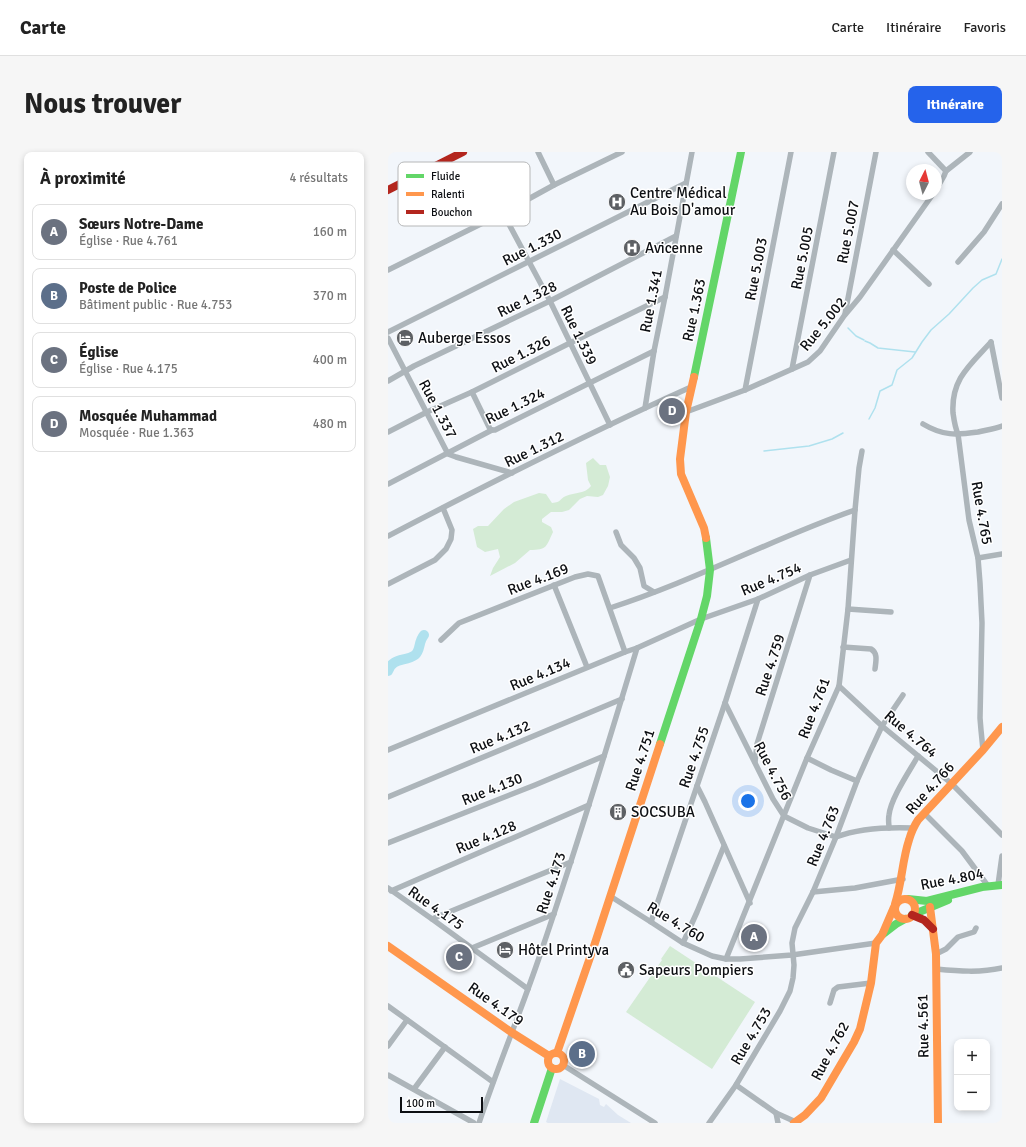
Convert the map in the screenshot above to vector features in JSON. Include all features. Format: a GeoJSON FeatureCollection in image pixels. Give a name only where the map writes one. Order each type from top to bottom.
{"type":"FeatureCollection","features":[{"type":"Feature","properties":{"kind":"main road"},"geometry":{"type":"LineString","coordinates":[[444,162],[463,152]]}},
{"type":"Feature","properties":{"kind":"main road","name":"Rue 1.363"},"geometry":{"type":"LineString","coordinates":[[681,474],[680,459],[686,412],[741,152]]}},
{"type":"Feature","properties":{"kind":"main road"},"geometry":{"type":"LineString","coordinates":[[388,190],[398,185]]}},
{"type":"Feature","properties":{"kind":"main road","name":"Rue 4.751"},"geometry":{"type":"LineString","coordinates":[[557,1053],[701,619],[707,596],[710,559],[704,528],[681,474]]}},
{"type":"Feature","properties":{"kind":"main road","name":"Rue 4.766"},"geometry":{"type":"LineString","coordinates":[[882,935],[899,895],[903,879],[906,850],[912,828],[1002,727]]}},
{"type":"Feature","properties":{"kind":"main road","name":"Rue 4.766"},"geometry":{"type":"LineString","coordinates":[[903,879],[908,899]]}},
{"type":"Feature","properties":{"kind":"main road","name":"Rue 4.804"},"geometry":{"type":"LineString","coordinates":[[908,899],[927,901],[988,886],[1001,887]]}},
{"type":"Feature","properties":{"kind":"main road"},"geometry":{"type":"LineString","coordinates":[[882,935],[896,924],[930,907],[958,897],[1001,887]]}},
{"type":"Feature","properties":{"kind":"main road"},"geometry":{"type":"LineString","coordinates":[[909,917],[915,909],[914,906],[908,899],[899,900],[894,910],[899,917],[924,920],[933,929]]}},
{"type":"Feature","properties":{"kind":"main road","name":"Rue 4.561"},"geometry":{"type":"LineString","coordinates":[[930,907],[936,954],[938,1123]]}},
{"type":"Feature","properties":{"kind":"main road","name":"Rue 4.762"},"geometry":{"type":"LineString","coordinates":[[795,1122],[805,1115],[821,1098],[854,1042],[860,1029],[871,983],[876,943],[882,935]]}},
{"type":"Feature","properties":{"kind":"main road","name":"Rue 4.179"},"geometry":{"type":"LineString","coordinates":[[388,946],[511,1032],[549,1056]]}},
{"type":"Feature","properties":{"kind":"main road"},"geometry":{"type":"LineString","coordinates":[[557,1053],[562,1056],[564,1062],[563,1065],[558,1068],[552,1068],[548,1063],[549,1056],[557,1053]]}},
{"type":"Feature","properties":{"kind":"main road"},"geometry":{"type":"LineString","coordinates":[[534,1123],[552,1068]]}},
{"type":"Feature","properties":{"kind":"street"},"geometry":{"type":"LineString","coordinates":[[538,152],[554,185]]}},
{"type":"Feature","properties":{"kind":"street"},"geometry":{"type":"LineString","coordinates":[[530,198],[622,152]]}},
{"type":"Feature","properties":{"kind":"street","name":"Rue 1.341"},"geometry":{"type":"LineString","coordinates":[[646,408],[654,351],[692,152]]}},
{"type":"Feature","properties":{"kind":"street","name":"Rue 5.003"},"geometry":{"type":"LineString","coordinates":[[745,390],[791,152]]}},
{"type":"Feature","properties":{"kind":"street","name":"Rue 5.005"},"geometry":{"type":"LineString","coordinates":[[792,369],[834,152]]}},
{"type":"Feature","properties":{"kind":"street","name":"Rue 5.007"},"geometry":{"type":"LineString","coordinates":[[844,316],[876,152]]}},
{"type":"Feature","properties":{"kind":"street"},"geometry":{"type":"LineString","coordinates":[[928,152],[946,171]]}},
{"type":"Feature","properties":{"kind":"street"},"geometry":{"type":"LineString","coordinates":[[942,180],[946,171],[970,152]]}},
{"type":"Feature","properties":{"kind":"street","name":"Rue 1.330"},"geometry":{"type":"LineString","coordinates":[[388,332],[686,183]]}},
{"type":"Feature","properties":{"kind":"street","name":"Rue 5.002"},"geometry":{"type":"LineString","coordinates":[[686,412],[745,390],[808,362],[820,351],[929,200]]}},
{"type":"Feature","properties":{"kind":"street"},"geometry":{"type":"LineString","coordinates":[[958,262],[984,232],[1002,204]]}},
{"type":"Feature","properties":{"kind":"street"},"geometry":{"type":"LineString","coordinates":[[388,270],[477,226]]}},
{"type":"Feature","properties":{"kind":"street","name":"Rue 1.339"},"geometry":{"type":"LineString","coordinates":[[510,226],[550,301],[610,425]]}},
{"type":"Feature","properties":{"kind":"street","name":"Rue 1.328"},"geometry":{"type":"LineString","coordinates":[[388,381],[414,366],[550,301],[676,236]]}},
{"type":"Feature","properties":{"kind":"street"},"geometry":{"type":"LineString","coordinates":[[893,250],[929,284]]}},
{"type":"Feature","properties":{"kind":"street","name":"Rue 1.326"},"geometry":{"type":"LineString","coordinates":[[388,432],[665,297]]}},
{"type":"Feature","properties":{"kind":"street","name":"Rue 1.337"},"geometry":{"type":"LineString","coordinates":[[388,338],[448,454],[512,473]]}},
{"type":"Feature","properties":{"kind":"street","name":"Rue 4.765"},"geometry":{"type":"LineString","coordinates":[[983,750],[980,718],[982,623],[978,558],[970,520],[953,409],[953,399],[955,389],[961,377],[991,342],[1002,398]]}},
{"type":"Feature","properties":{"kind":"street","name":"Rue 1.324"},"geometry":{"type":"LineString","coordinates":[[388,484],[492,430],[495,430],[654,351]]}},
{"type":"Feature","properties":{"kind":"street","name":"Rue 1.312"},"geometry":{"type":"LineString","coordinates":[[388,536],[512,473],[692,387]]}},
{"type":"Feature","properties":{"kind":"street"},"geometry":{"type":"LineString","coordinates":[[472,392],[490,429],[492,430]]}},
{"type":"Feature","properties":{"kind":"street"},"geometry":{"type":"LineString","coordinates":[[923,424],[938,431],[958,434],[993,429],[1002,426]]}},
{"type":"Feature","properties":{"kind":"street","name":"Rue 4.761"},"geometry":{"type":"LineString","coordinates":[[726,959],[750,903],[763,866],[807,758],[839,686],[848,609],[859,464],[862,451]]}},
{"type":"Feature","properties":{"kind":"street"},"geometry":{"type":"LineString","coordinates":[[388,584],[435,560],[446,549],[451,539],[452,530],[443,508]]}},
{"type":"Feature","properties":{"kind":"street"},"geometry":{"type":"LineString","coordinates":[[610,608],[640,598],[710,570],[780,539],[855,510]]}},
{"type":"Feature","properties":{"kind":"street"},"geometry":{"type":"LineString","coordinates":[[616,532],[621,545],[634,558],[640,568],[644,586],[654,592]]}},
{"type":"Feature","properties":{"kind":"street"},"geometry":{"type":"LineString","coordinates":[[978,558],[1002,554]]}},
{"type":"Feature","properties":{"kind":"street","name":"Rue 4.754"},"geometry":{"type":"LineString","coordinates":[[701,619],[758,598],[810,575],[851,560]]}},
{"type":"Feature","properties":{"kind":"street","name":"Rue 4.169"},"geometry":{"type":"LineString","coordinates":[[440,640],[459,622],[575,577],[588,574],[598,576],[625,652]]}},
{"type":"Feature","properties":{"kind":"street","name":"Rue 4.759"},"geometry":{"type":"LineString","coordinates":[[754,762],[757,744],[810,575]]}},
{"type":"Feature","properties":{"kind":"street"},"geometry":{"type":"LineString","coordinates":[[554,585],[587,668]]}},
{"type":"Feature","properties":{"kind":"street","name":"Rue 4.755"},"geometry":{"type":"LineString","coordinates":[[652,922],[725,703],[758,598]]}},
{"type":"Feature","properties":{"kind":"street"},"geometry":{"type":"LineString","coordinates":[[848,609],[891,612]]}},
{"type":"Feature","properties":{"kind":"street","name":"Rue 4.134"},"geometry":{"type":"LineString","coordinates":[[388,750],[637,648],[701,619]]}},
{"type":"Feature","properties":{"kind":"street"},"geometry":{"type":"LineString","coordinates":[[843,647],[871,649],[876,654],[875,668]]}},
{"type":"Feature","properties":{"kind":"street","name":"Rue 4.173"},"geometry":{"type":"LineString","coordinates":[[479,1123],[492,1082],[528,989],[554,914],[637,648]]}},
{"type":"Feature","properties":{"kind":"street","name":"Rue 4.764"},"geometry":{"type":"LineString","coordinates":[[839,686],[882,726],[952,784],[1002,835]]}},
{"type":"Feature","properties":{"kind":"street","name":"Rue 4.763"},"geometry":{"type":"LineString","coordinates":[[792,955],[792,943],[795,928],[813,892],[857,782],[882,726],[903,695]]}},
{"type":"Feature","properties":{"kind":"street","name":"Rue 4.132"},"geometry":{"type":"LineString","coordinates":[[388,797],[622,699]]}},
{"type":"Feature","properties":{"kind":"street","name":"Rue 4.756"},"geometry":{"type":"LineString","coordinates":[[725,703],[773,799],[784,816],[808,828],[836,837]]}},
{"type":"Feature","properties":{"kind":"street","name":"Rue 4.130"},"geometry":{"type":"LineString","coordinates":[[388,843],[604,756]]}},
{"type":"Feature","properties":{"kind":"street"},"geometry":{"type":"LineString","coordinates":[[889,828],[888,817],[892,805],[899,788],[918,756]]}},
{"type":"Feature","properties":{"kind":"street"},"geometry":{"type":"LineString","coordinates":[[807,758],[857,782]]}},
{"type":"Feature","properties":{"kind":"street"},"geometry":{"type":"LineString","coordinates":[[697,786],[750,903]]}},
{"type":"Feature","properties":{"kind":"street","name":"Rue 4.128"},"geometry":{"type":"LineString","coordinates":[[390,890],[589,805]]}},
{"type":"Feature","properties":{"kind":"street"},"geometry":{"type":"LineString","coordinates":[[924,813],[962,852],[988,886]]}},
{"type":"Feature","properties":{"kind":"street"},"geometry":{"type":"LineString","coordinates":[[836,837],[856,831],[889,828],[912,828]]}},
{"type":"Feature","properties":{"kind":"street"},"geometry":{"type":"LineString","coordinates":[[682,943],[697,912],[724,846]]}},
{"type":"Feature","properties":{"kind":"street"},"geometry":{"type":"LineString","coordinates":[[1001,887],[1002,856]]}},
{"type":"Feature","properties":{"kind":"street"},"geometry":{"type":"LineString","coordinates":[[432,919],[570,862]]}},
{"type":"Feature","properties":{"kind":"street"},"geometry":{"type":"LineString","coordinates":[[813,892],[855,888],[903,879]]}},
{"type":"Feature","properties":{"kind":"street","name":"Rue 4.175"},"geometry":{"type":"LineString","coordinates":[[390,890],[528,989]]}},
{"type":"Feature","properties":{"kind":"street","name":"Rue 4.760"},"geometry":{"type":"LineString","coordinates":[[610,896],[682,943],[712,956],[726,959],[740,960],[792,955],[876,943]]}},
{"type":"Feature","properties":{"kind":"street"},"geometry":{"type":"LineString","coordinates":[[472,948],[554,914]]}},
{"type":"Feature","properties":{"kind":"street"},"geometry":{"type":"LineString","coordinates":[[936,954],[946,949],[958,937],[974,932],[976,928]]}},
{"type":"Feature","properties":{"kind":"street","name":"Rue 4.753"},"geometry":{"type":"LineString","coordinates":[[709,1123],[736,1085],[780,1011],[790,991],[794,965],[792,955]]}},
{"type":"Feature","properties":{"kind":"street"},"geometry":{"type":"LineString","coordinates":[[936,969],[970,971],[1002,968]]}},
{"type":"Feature","properties":{"kind":"street"},"geometry":{"type":"LineString","coordinates":[[830,1003],[834,990],[838,987],[871,983]]}},
{"type":"Feature","properties":{"kind":"street"},"geometry":{"type":"LineString","coordinates":[[388,1006],[492,1082]]}},
{"type":"Feature","properties":{"kind":"street"},"geometry":{"type":"LineString","coordinates":[[388,1046],[407,1020]]}},
{"type":"Feature","properties":{"kind":"street"},"geometry":{"type":"LineString","coordinates":[[414,1089],[445,1047]]}},
{"type":"Feature","properties":{"kind":"street"},"geometry":{"type":"LineString","coordinates":[[563,1065],[656,1123]]}},
{"type":"Feature","properties":{"kind":"street"},"geometry":{"type":"LineString","coordinates":[[388,1076],[474,1123]]}},
{"type":"Feature","properties":{"kind":"street"},"geometry":{"type":"LineString","coordinates":[[736,1085],[776,1113],[795,1122]]}},
{"type":"Feature","properties":{"kind":"street"},"geometry":{"type":"LineString","coordinates":[[776,1113],[778,1123]]}},
{"type":"Feature","properties":{"kind":"shaded area"},"geometry":{"type":"Polygon","coordinates":[[[560,1079],[599,1099],[600,1105],[604,1107],[606,1104],[618,1115],[631,1123],[546,1122],[560,1079]]]}},
{"type":"Feature","properties":{"kind":"green space"},"geometry":{"type":"Polygon","coordinates":[[[593,458],[600,465],[606,465],[610,477],[608,486],[603,495],[598,497],[587,496],[580,499],[569,510],[562,512],[551,512],[542,519],[542,522],[551,527],[553,532],[545,547],[530,550],[515,563],[490,576],[500,557],[498,549],[485,552],[477,547],[473,529],[478,526],[488,526],[504,509],[514,502],[539,493],[546,494],[552,503],[555,503],[566,496],[589,489],[591,486],[588,480],[586,463],[593,458]]]}},
{"type":"Feature","properties":{"kind":"green space"},"geometry":{"type":"Polygon","coordinates":[[[670,946],[755,1002],[712,1069],[626,1012],[670,946]]]}},
{"type":"Feature","properties":{"kind":"waterway"},"geometry":{"type":"LineString","coordinates":[[869,419],[875,408],[880,391],[892,385],[897,370],[912,358],[931,330],[949,314],[973,288],[982,280],[996,274],[1002,259]]}},
{"type":"Feature","properties":{"kind":"waterway"},"geometry":{"type":"LineString","coordinates":[[848,328],[856,336],[864,340]]}},
{"type":"Feature","properties":{"kind":"waterway"},"geometry":{"type":"LineString","coordinates":[[865,341],[878,348],[915,352]]}},
{"type":"Feature","properties":{"kind":"waterway"},"geometry":{"type":"LineString","coordinates":[[764,451],[809,446],[832,439],[843,433]]}},
{"type":"Feature","properties":{"kind":"waterway"},"geometry":{"type":"LineString","coordinates":[[388,671],[396,662],[415,655],[424,635]]}},
{"type":"Feature","properties":{"kind":"traffic: fast"},"geometry":{"type":"LineString","coordinates":[[694,377],[741,152]]}},
{"type":"Feature","properties":{"kind":"traffic: fast"},"geometry":{"type":"LineString","coordinates":[[660,744],[701,619],[707,596],[710,570],[706,538]]}},
{"type":"Feature","properties":{"kind":"traffic: fast"},"geometry":{"type":"LineString","coordinates":[[908,899],[927,901],[982,887],[1002,885]]}},
{"type":"Feature","properties":{"kind":"traffic: fast"},"geometry":{"type":"LineString","coordinates":[[912,915],[948,900]]}},
{"type":"Feature","properties":{"kind":"traffic: fast"},"geometry":{"type":"LineString","coordinates":[[883,934],[905,919]]}},
{"type":"Feature","properties":{"kind":"traffic: fast"},"geometry":{"type":"LineString","coordinates":[[534,1123],[552,1068]]}},
{"type":"Feature","properties":{"kind":"traffic: slow"},"geometry":{"type":"LineString","coordinates":[[694,377],[686,412],[680,459],[681,474],[704,528],[706,538]]}},
{"type":"Feature","properties":{"kind":"traffic: slow"},"geometry":{"type":"LineString","coordinates":[[895,904],[907,848],[918,820],[983,750],[1002,727]]}},
{"type":"Feature","properties":{"kind":"traffic: slow"},"geometry":{"type":"LineString","coordinates":[[557,1053],[594,946],[660,744]]}},
{"type":"Feature","properties":{"kind":"traffic: slow"},"geometry":{"type":"LineString","coordinates":[[905,899],[912,902],[915,909],[912,916],[905,919],[898,916],[895,909],[898,902],[905,899]]}},
{"type":"Feature","properties":{"kind":"traffic: slow"},"geometry":{"type":"LineString","coordinates":[[794,1123],[805,1115],[821,1098],[854,1042],[860,1029],[871,983],[876,943],[882,935],[894,907]]}},
{"type":"Feature","properties":{"kind":"traffic: slow"},"geometry":{"type":"LineString","coordinates":[[930,907],[936,954],[938,1123]]}},
{"type":"Feature","properties":{"kind":"traffic: slow"},"geometry":{"type":"LineString","coordinates":[[388,946],[511,1032],[549,1056]]}},
{"type":"Feature","properties":{"kind":"traffic: slow"},"geometry":{"type":"LineString","coordinates":[[556,1053],[562,1055],[564,1061],[562,1067],[556,1069],[550,1067],[548,1061],[550,1055],[556,1053]]}},
{"type":"Feature","properties":{"kind":"traffic: jam"},"geometry":{"type":"LineString","coordinates":[[443,162],[463,152]]}},
{"type":"Feature","properties":{"kind":"traffic: jam"},"geometry":{"type":"LineString","coordinates":[[388,190],[398,185]]}},
{"type":"Feature","properties":{"kind":"traffic: jam"},"geometry":{"type":"LineString","coordinates":[[912,915],[924,920],[933,929]]}},
{"type":"Feature","properties":{"kind":"place","name":"Centre Médical Au Bois D'amour"},"geometry":{"type":"Point","coordinates":[617,202]}},
{"type":"Feature","properties":{"kind":"place","name":"Avicenne"},"geometry":{"type":"Point","coordinates":[632,248]}},
{"type":"Feature","properties":{"kind":"place","name":"Auberge Essos"},"geometry":{"type":"Point","coordinates":[405,338]}},
{"type":"Feature","properties":{"kind":"place","name":"Mosquée Muhammad"},"geometry":{"type":"Point","coordinates":[672,411]}},
{"type":"Feature","properties":{"kind":"place","name":"SOCSUBA"},"geometry":{"type":"Point","coordinates":[618,812]}},
{"type":"Feature","properties":{"kind":"place","name":"Sœurs Notre-Dame"},"geometry":{"type":"Point","coordinates":[754,937]}},
{"type":"Feature","properties":{"kind":"place","name":"Hôtel Printyva"},"geometry":{"type":"Point","coordinates":[505,950]}},
{"type":"Feature","properties":{"kind":"place","name":"Église"},"geometry":{"type":"Point","coordinates":[459,957]}},
{"type":"Feature","properties":{"kind":"place","name":"Sapeurs Pompiers"},"geometry":{"type":"Point","coordinates":[626,970]}},
{"type":"Feature","properties":{"kind":"place","name":"Poste de Police"},"geometry":{"type":"Point","coordinates":[582,1054]}}]}
